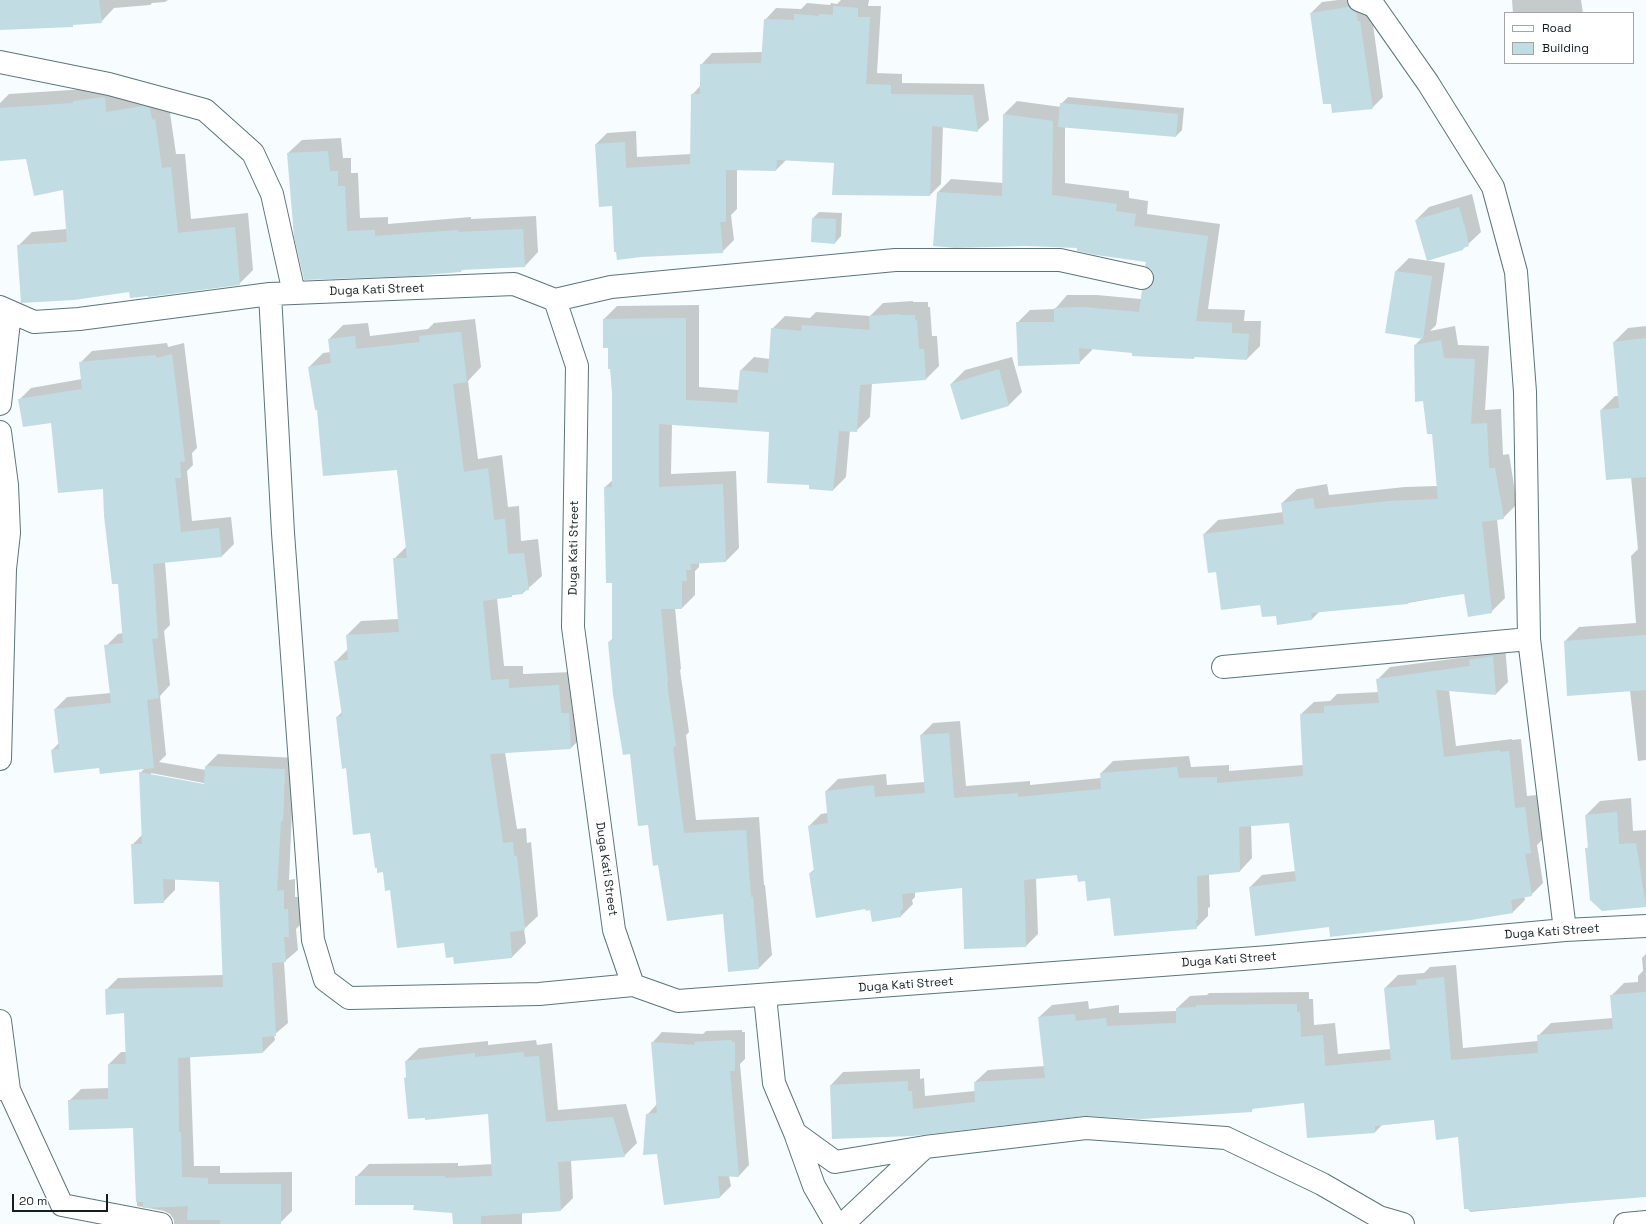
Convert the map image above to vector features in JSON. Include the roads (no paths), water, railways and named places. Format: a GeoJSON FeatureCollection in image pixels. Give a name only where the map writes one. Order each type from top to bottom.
{"type":"FeatureCollection","features":[{"type":"Feature","properties":{"kind":"street"},"geometry":{"type":"LineString","coordinates":[[1372,2],[1428,83],[1493,187],[1516,272],[1524,392],[1529,639],[1565,930]]}},
{"type":"Feature","properties":{"kind":"street"},"geometry":{"type":"LineString","coordinates":[[0,62],[109,84],[205,110],[253,153],[272,194],[294,293]]}},
{"type":"Feature","properties":{"kind":"street"},"geometry":{"type":"LineString","coordinates":[[555,300],[611,287],[895,260],[1060,260],[1142,278]]}},
{"type":"Feature","properties":{"kind":"street","name":"Duga Kati Street"},"geometry":{"type":"LineString","coordinates":[[5,310],[34,322],[79,319],[270,294],[514,284],[555,300],[577,366],[573,627],[614,930],[633,985],[678,1001],[765,996],[1268,957],[1565,930],[1646,926]]}},
{"type":"Feature","properties":{"kind":"street"},"geometry":{"type":"LineString","coordinates":[[270,294],[284,541],[313,940],[325,980],[348,998],[539,994],[633,985]]}},
{"type":"Feature","properties":{"kind":"street"},"geometry":{"type":"LineString","coordinates":[[0,404],[5,310]]}},
{"type":"Feature","properties":{"kind":"street"},"geometry":{"type":"LineString","coordinates":[[0,432],[7,485],[9,533],[5,569],[0,759]]}},
{"type":"Feature","properties":{"kind":"street"},"geometry":{"type":"LineString","coordinates":[[1223,668],[1529,639]]}},
{"type":"Feature","properties":{"kind":"street"},"geometry":{"type":"LineString","coordinates":[[765,996],[774,1083],[795,1133],[814,1186],[836,1224]]}},
{"type":"Feature","properties":{"kind":"street"},"geometry":{"type":"LineString","coordinates":[[0,1021],[4,1090],[62,1214],[162,1224]]}},
{"type":"Feature","properties":{"kind":"street"},"geometry":{"type":"LineString","coordinates":[[795,1133],[835,1162],[925,1147],[1086,1128],[1226,1138],[1322,1184],[1380,1220],[1403,1224]]}},
{"type":"Feature","properties":{"kind":"street"},"geometry":{"type":"LineString","coordinates":[[843,1224],[925,1147]]}},
{"type":"Feature","properties":{"kind":"street"},"geometry":{"type":"LineString","coordinates":[[1624,1224],[1646,1222]]}}]}
